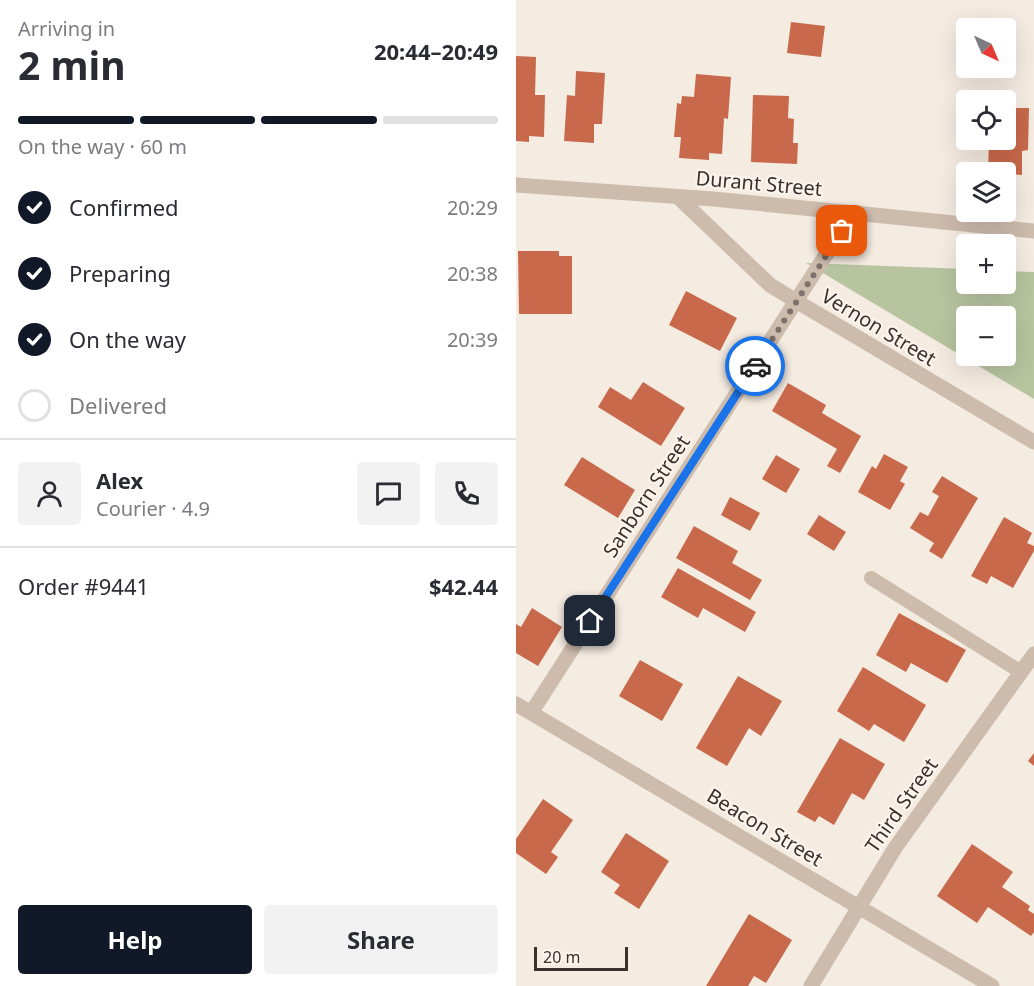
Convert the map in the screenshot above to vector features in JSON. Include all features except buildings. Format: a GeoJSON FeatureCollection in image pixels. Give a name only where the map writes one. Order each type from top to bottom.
{"type":"FeatureCollection","features":[{"type":"Feature","properties":{"kind":"street","name":"Durant Street"},"geometry":{"type":"LineString","coordinates":[[516,185],[678,196],[1034,231]]}},
{"type":"Feature","properties":{"kind":"street","name":"Vernon Street"},"geometry":{"type":"LineString","coordinates":[[678,196],[770,285],[1034,442]]}},
{"type":"Feature","properties":{"kind":"street","name":"Vernon Street"},"geometry":{"type":"LineString","coordinates":[[796,301],[854,213]]}},
{"type":"Feature","properties":{"kind":"street","name":"Sanborn Street"},"geometry":{"type":"LineString","coordinates":[[531,713],[796,301]]}},
{"type":"Feature","properties":{"kind":"street","name":"Third Street"},"geometry":{"type":"LineString","coordinates":[[811,986],[895,848],[1034,654]]}},
{"type":"Feature","properties":{"kind":"street","name":"Beacon Street"},"geometry":{"type":"LineString","coordinates":[[516,704],[993,986]]}},
{"type":"Feature","properties":{"kind":"lane"},"geometry":{"type":"LineString","coordinates":[[871,578],[1021,672]]}},
{"type":"Feature","properties":{"kind":"green space"},"geometry":{"type":"Polygon","coordinates":[[[806,263],[956,269],[956,294],[1016,294],[1016,271],[1034,272],[1034,399],[979,366],[1016,366],[1016,306],[956,306],[956,352],[806,263]]]}},
{"type":"Feature","properties":{"kind":"way so far"},"geometry":{"type":"LineString","coordinates":[[755,366],[842,231]]}},
{"type":"Feature","properties":{"kind":"route"},"geometry":{"type":"LineString","coordinates":[[590,621],[755,366]]}}]}
